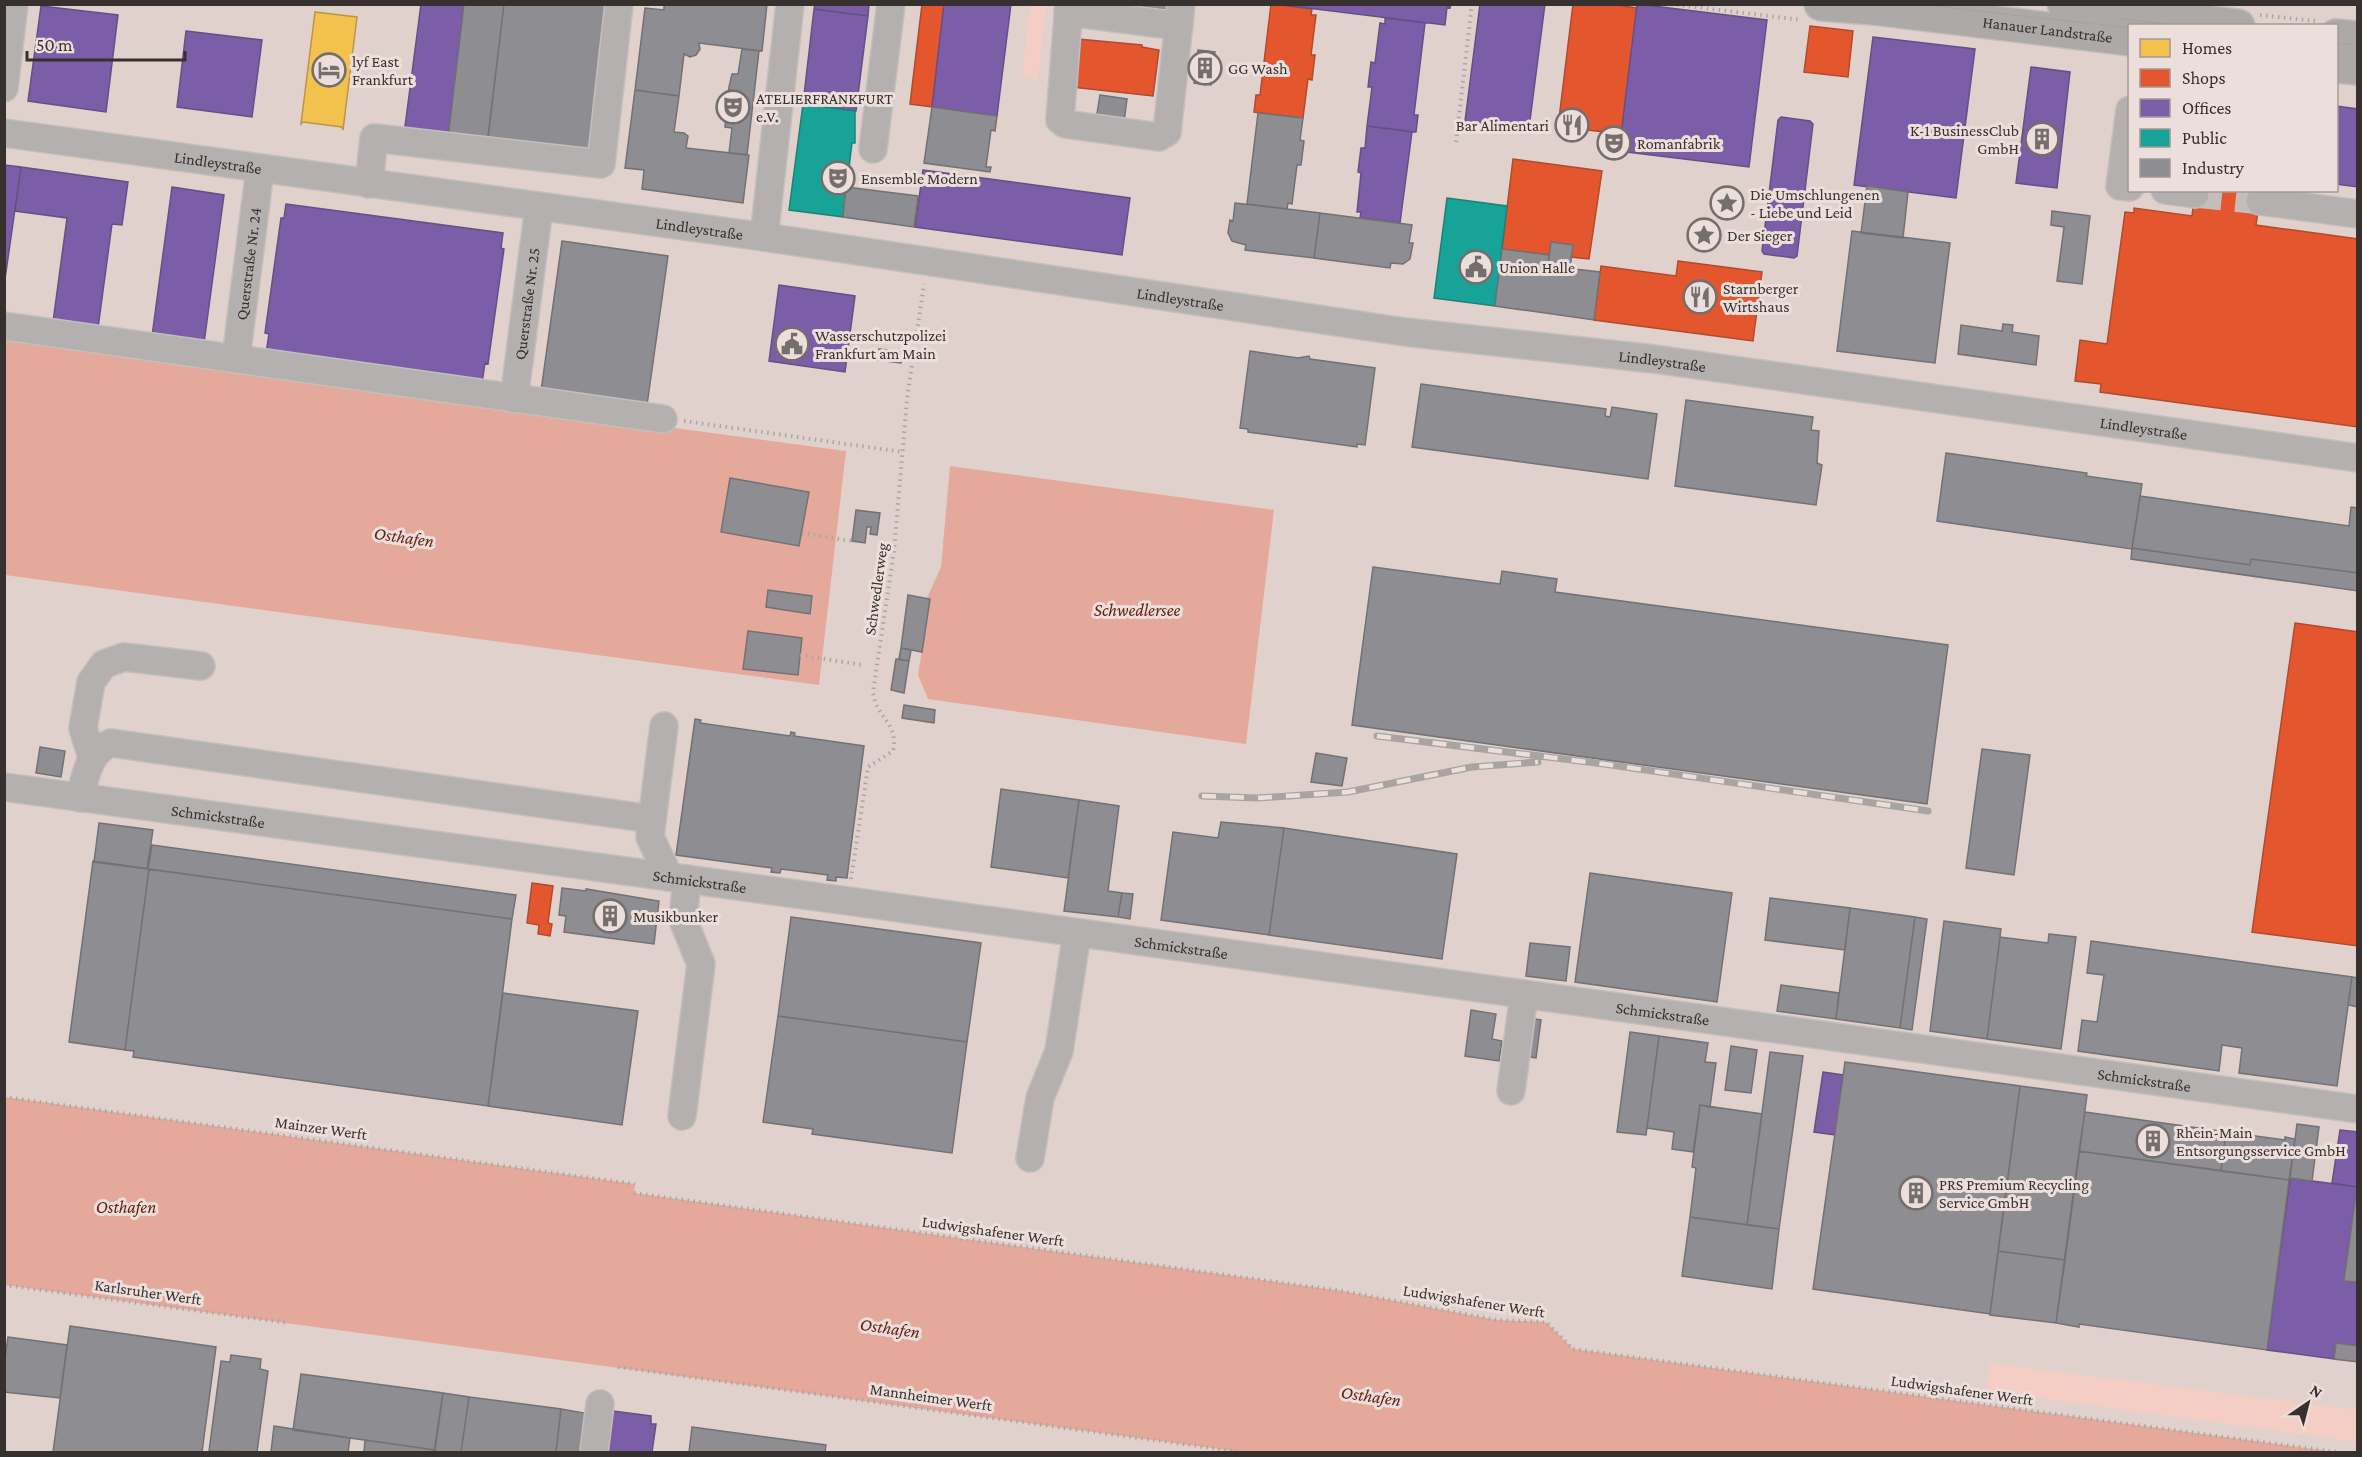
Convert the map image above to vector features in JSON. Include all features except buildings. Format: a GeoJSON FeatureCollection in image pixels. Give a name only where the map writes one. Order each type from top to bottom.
{"type":"FeatureCollection","features":[{"type":"Feature","properties":{"kind":"main road","name":"Hanauer Landstraße"},"geometry":{"type":"LineString","coordinates":[[1821,4],[1873,8],[2128,39]]}},
{"type":"Feature","properties":{"kind":"main road","name":"Hanauer Landstraße"},"geometry":{"type":"LineString","coordinates":[[2064,4],[2248,20]]}},
{"type":"Feature","properties":{"kind":"main road"},"geometry":{"type":"LineString","coordinates":[[2338,32],[2358,38]]}},
{"type":"Feature","properties":{"kind":"main road"},"geometry":{"type":"LineString","coordinates":[[2338,66],[2358,68]]}},
{"type":"Feature","properties":{"kind":"street"},"geometry":{"type":"LineString","coordinates":[[4,88],[14,4]]}},
{"type":"Feature","properties":{"kind":"street"},"geometry":{"type":"LineString","coordinates":[[369,184],[374,138],[601,164],[619,4]]}},
{"type":"Feature","properties":{"kind":"street"},"geometry":{"type":"LineString","coordinates":[[764,237],[790,4]]}},
{"type":"Feature","properties":{"kind":"street"},"geometry":{"type":"LineString","coordinates":[[873,149],[891,4]]}},
{"type":"Feature","properties":{"kind":"street"},"geometry":{"type":"LineString","coordinates":[[1069,8],[1180,15],[1167,132],[1159,137],[1065,124],[1060,120],[1069,8]]}},
{"type":"Feature","properties":{"kind":"street"},"geometry":{"type":"LineString","coordinates":[[2128,125],[2120,186],[2128,187]]}},
{"type":"Feature","properties":{"kind":"street","name":"Lindleystraße"},"geometry":{"type":"LineString","coordinates":[[4,133],[764,237],[1405,332],[1653,359],[2358,458]]}},
{"type":"Feature","properties":{"kind":"street","name":"Querstraße Nr. 24"},"geometry":{"type":"LineString","coordinates":[[236,359],[260,169]]}},
{"type":"Feature","properties":{"kind":"street"},"geometry":{"type":"LineString","coordinates":[[2180,192],[2195,194]]}},
{"type":"Feature","properties":{"kind":"street"},"geometry":{"type":"LineString","coordinates":[[2260,201],[2358,214]]}},
{"type":"Feature","properties":{"kind":"street","name":"Querstraße Nr. 25"},"geometry":{"type":"LineString","coordinates":[[514,399],[539,207]]}},
{"type":"Feature","properties":{"kind":"street"},"geometry":{"type":"LineString","coordinates":[[4,326],[663,419]]}},
{"type":"Feature","properties":{"kind":"street"},"geometry":{"type":"LineString","coordinates":[[92,758],[83,728],[91,682],[104,664],[124,657],[201,666]]}},
{"type":"Feature","properties":{"kind":"street"},"geometry":{"type":"LineString","coordinates":[[664,726],[650,837],[678,878],[683,920],[701,963],[682,1116]]}},
{"type":"Feature","properties":{"kind":"street"},"geometry":{"type":"LineString","coordinates":[[80,798],[92,758],[100,747],[111,743],[652,819]]}},
{"type":"Feature","properties":{"kind":"street","name":"Schmickstraße"},"geometry":{"type":"LineString","coordinates":[[4,787],[2358,1109]]}},
{"type":"Feature","properties":{"kind":"street"},"geometry":{"type":"LineString","coordinates":[[1030,1158],[1040,1098],[1059,1051],[1077,933]]}},
{"type":"Feature","properties":{"kind":"street"},"geometry":{"type":"LineString","coordinates":[[1511,1091],[1524,994]]}},
{"type":"Feature","properties":{"kind":"street"},"geometry":{"type":"LineString","coordinates":[[594,1452],[600,1404]]}},
{"type":"Feature","properties":{"kind":"path"},"geometry":{"type":"LineString","coordinates":[[1456,142],[1472,4]]}},
{"type":"Feature","properties":{"kind":"path"},"geometry":{"type":"LineString","coordinates":[[1725,10],[1726,4]]}},
{"type":"Feature","properties":{"kind":"path"},"geometry":{"type":"LineString","coordinates":[[2248,20],[2284,24]]}},
{"type":"Feature","properties":{"kind":"path"},"geometry":{"type":"LineString","coordinates":[[1611,156],[1612,148]]}},
{"type":"Feature","properties":{"kind":"path","name":"Schwedlerweg"},"geometry":{"type":"LineString","coordinates":[[848,901],[868,767],[893,751],[894,744],[895,734],[874,704],[873,692],[894,551],[906,399],[928,261]]}},
{"type":"Feature","properties":{"kind":"path"},"geometry":{"type":"LineString","coordinates":[[663,419],[751,429],[903,452]]}},
{"type":"Feature","properties":{"kind":"path"},"geometry":{"type":"LineString","coordinates":[[802,533],[852,541]]}},
{"type":"Feature","properties":{"kind":"path"},"geometry":{"type":"LineString","coordinates":[[800,655],[862,665]]}},
{"type":"Feature","properties":{"kind":"path","name":"Mainzer Werft"},"geometry":{"type":"LineString","coordinates":[[4,1096],[635,1184]]}},
{"type":"Feature","properties":{"kind":"path","name":"Ludwigshafener Werft"},"geometry":{"type":"LineString","coordinates":[[634,1193],[1342,1291],[1497,1320],[1546,1322],[1573,1349],[2336,1452]]}},
{"type":"Feature","properties":{"kind":"path","name":"Karlsruher Werft"},"geometry":{"type":"LineString","coordinates":[[4,1285],[289,1323]]}},
{"type":"Feature","properties":{"kind":"path","name":"Mannheimer Werft"},"geometry":{"type":"LineString","coordinates":[[618,1367],[1241,1452]]}},
{"type":"Feature","properties":{"kind":"shaded area","name":"Osthafen"},"geometry":{"type":"Polygon","coordinates":[[[5,5],[2357,5],[2357,1452],[5,1452],[5,5]]]}},
{"type":"Feature","properties":{"kind":"shaded area"},"geometry":{"type":"Polygon","coordinates":[[[1030,5],[1046,5],[1038,80],[1022,78],[1030,5]]]}},
{"type":"Feature","properties":{"kind":"shaded area"},"geometry":{"type":"Polygon","coordinates":[[[1990,1363],[2357,1410],[2357,1442],[1986,1391],[1990,1363]]]}},
{"type":"Feature","properties":{"kind":"water","name":"Osthafen"},"geometry":{"type":"Polygon","coordinates":[[[5,338],[846,451],[819,685],[5,575],[5,338]]]}},
{"type":"Feature","properties":{"kind":"water","name":"Schwedlersee"},"geometry":{"type":"Polygon","coordinates":[[[950,466],[1274,510],[1246,744],[928,699],[918,675],[930,599],[927,598],[941,567],[950,466]]]}},
{"type":"Feature","properties":{"kind":"water","name":"Osthafen"},"geometry":{"type":"Polygon","coordinates":[[[5,1097],[635,1184],[634,1193],[1342,1291],[1497,1320],[1546,1322],[1573,1349],[2336,1452],[1241,1452],[5,1285],[5,1097]]]}},
{"type":"Feature","properties":{"kind":"tunnel"},"geometry":{"type":"LineString","coordinates":[[2195,194],[2260,201]]}},
{"type":"Feature","properties":{"kind":"tram line"},"geometry":{"type":"LineString","coordinates":[[1916,4],[2128,28]]}},
{"type":"Feature","properties":{"kind":"tram line"},"geometry":{"type":"LineString","coordinates":[[2116,18],[2167,24]]}},
{"type":"Feature","properties":{"kind":"tram line"},"geometry":{"type":"LineString","coordinates":[[2338,43],[2358,45]]}},
{"type":"Feature","properties":{"kind":"railway"},"geometry":{"type":"LineString","coordinates":[[1377,736],[1604,764],[1928,811]]}},
{"type":"Feature","properties":{"kind":"railway"},"geometry":{"type":"LineString","coordinates":[[1202,796],[1257,798],[1348,792],[1472,767],[1538,762]]}},
{"type":"Feature","properties":{"kind":"place","name":"GG Wash"},"geometry":{"type":"Point","coordinates":[1205,68]}},
{"type":"Feature","properties":{"kind":"place","name":"lyf East Frankfurt"},"geometry":{"type":"Point","coordinates":[329,70]}},
{"type":"Feature","properties":{"kind":"place","name":"ATELIERFRANKFURT e.V."},"geometry":{"type":"Point","coordinates":[733,107]}},
{"type":"Feature","properties":{"kind":"place","name":"Bar Alimentari"},"geometry":{"type":"Point","coordinates":[1572,125]}},
{"type":"Feature","properties":{"kind":"place","name":"K-1 BusinessClub GmbH"},"geometry":{"type":"Point","coordinates":[2042,139]}},
{"type":"Feature","properties":{"kind":"place","name":"Romanfabrik"},"geometry":{"type":"Point","coordinates":[1614,143]}},
{"type":"Feature","properties":{"kind":"place","name":"Ensemble Modern"},"geometry":{"type":"Point","coordinates":[838,178]}},
{"type":"Feature","properties":{"kind":"place","name":"Die Umschlungenen - Liebe und Leid"},"geometry":{"type":"Point","coordinates":[1727,203]}},
{"type":"Feature","properties":{"kind":"place","name":"Der Sieger"},"geometry":{"type":"Point","coordinates":[1704,235]}},
{"type":"Feature","properties":{"kind":"place","name":"Union Halle"},"geometry":{"type":"Point","coordinates":[1476,267]}},
{"type":"Feature","properties":{"kind":"place","name":"Starnberger Wirtshaus"},"geometry":{"type":"Point","coordinates":[1700,297]}},
{"type":"Feature","properties":{"kind":"place","name":"Wasserschutzpolizei Frankfurt am Main"},"geometry":{"type":"Point","coordinates":[792,344]}},
{"type":"Feature","properties":{"kind":"place","name":"Musikbunker"},"geometry":{"type":"Point","coordinates":[610,916]}},
{"type":"Feature","properties":{"kind":"place","name":"Rhein-Main Entsorgungsservice GmbH"},"geometry":{"type":"Point","coordinates":[2153,1141]}},
{"type":"Feature","properties":{"kind":"place","name":"PRS Premium Recycling Service GmbH"},"geometry":{"type":"Point","coordinates":[1916,1193]}}]}
